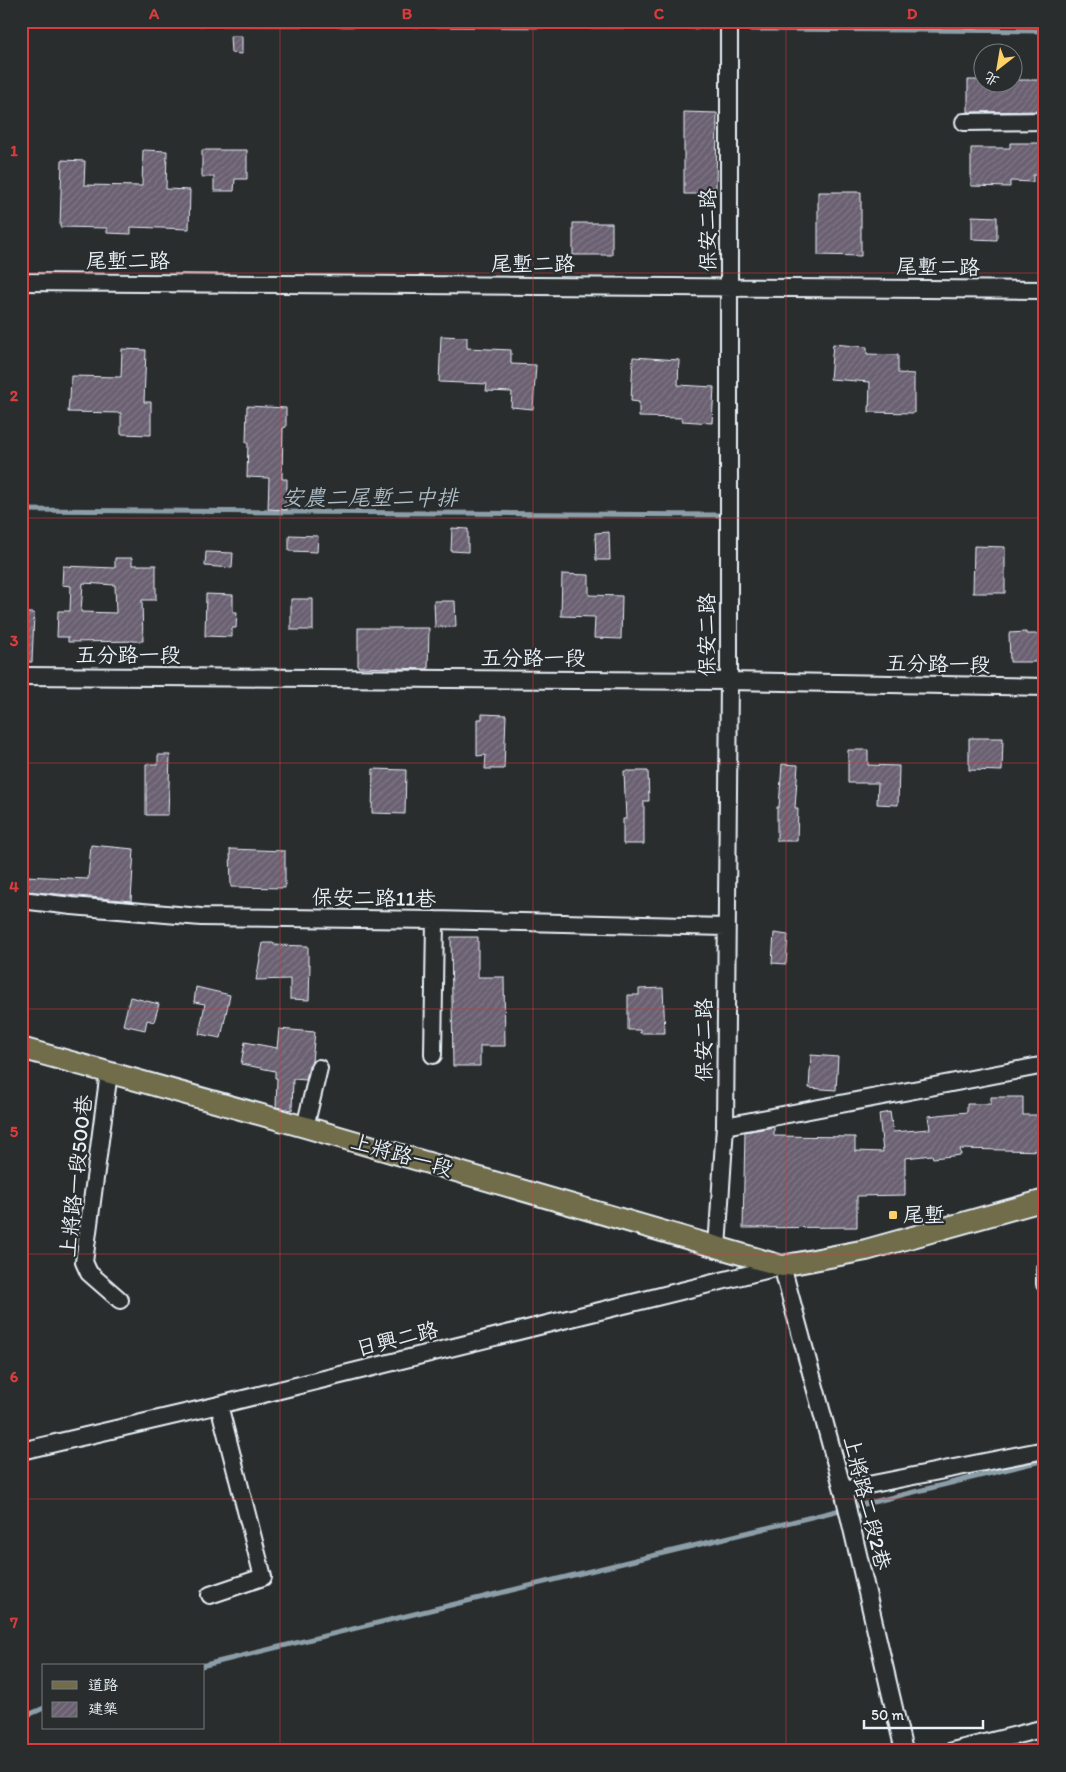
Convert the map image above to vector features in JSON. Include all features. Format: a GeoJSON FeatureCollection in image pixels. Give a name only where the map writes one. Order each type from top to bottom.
{"type":"FeatureCollection","features":[{"type":"Feature","properties":{"kind":"main road","name":"上將路一段"},"geometry":{"type":"LineString","coordinates":[[21,1048],[305,1127],[782,1266]]}},
{"type":"Feature","properties":{"kind":"main road"},"geometry":{"type":"LineString","coordinates":[[782,1266],[866,1250],[1045,1200]]}},
{"type":"Feature","properties":{"kind":"street","name":"保安二路"},"geometry":{"type":"LineString","coordinates":[[717,1248],[725,1126],[729,681],[729,21]]}},
{"type":"Feature","properties":{"kind":"street"},"geometry":{"type":"LineString","coordinates":[[964,122],[1045,121]]}},
{"type":"Feature","properties":{"kind":"street","name":"尾塹二路"},"geometry":{"type":"LineString","coordinates":[[21,282],[1045,290]]}},
{"type":"Feature","properties":{"kind":"street","name":"五分路一段"},"geometry":{"type":"LineString","coordinates":[[21,676],[729,681],[1045,687]]}},
{"type":"Feature","properties":{"kind":"street","name":"保安二路11巷"},"geometry":{"type":"LineString","coordinates":[[21,900],[201,917],[726,927]]}},
{"type":"Feature","properties":{"kind":"street"},"geometry":{"type":"LineString","coordinates":[[433,1055],[435,920]]}},
{"type":"Feature","properties":{"kind":"street"},"geometry":{"type":"LineString","coordinates":[[725,1126],[1045,1065]]}},
{"type":"Feature","properties":{"kind":"street"},"geometry":{"type":"LineString","coordinates":[[305,1127],[319,1068]]}},
{"type":"Feature","properties":{"kind":"street","name":"上將路一段500巷"},"geometry":{"type":"LineString","coordinates":[[110,1072],[84,1262],[88,1273],[120,1300]]}},
{"type":"Feature","properties":{"kind":"street","name":"日興二路"},"geometry":{"type":"LineString","coordinates":[[21,1451],[219,1405],[782,1266]]}},
{"type":"Feature","properties":{"kind":"street","name":"上將路二段2巷"},"geometry":{"type":"LineString","coordinates":[[782,1266],[843,1490],[904,1751]]}},
{"type":"Feature","properties":{"kind":"street"},"geometry":{"type":"LineString","coordinates":[[1045,1270],[1045,1284]]}},
{"type":"Feature","properties":{"kind":"street"},"geometry":{"type":"LineString","coordinates":[[210,1595],[263,1577],[219,1405]]}},
{"type":"Feature","properties":{"kind":"street"},"geometry":{"type":"LineString","coordinates":[[843,1490],[1045,1450]]}},
{"type":"Feature","properties":{"kind":"street"},"geometry":{"type":"LineString","coordinates":[[952,1751],[1045,1728]]}},
{"type":"Feature","properties":{"kind":"building"},"geometry":{"type":"Polygon","coordinates":[[[230,36],[242,36],[242,54],[231,53],[230,36]]]}},
{"type":"Feature","properties":{"kind":"building"},"geometry":{"type":"Polygon","coordinates":[[[968,80],[974,80],[974,92],[1024,92],[1024,80],[1045,80],[1045,111],[968,112],[968,80]]]}},
{"type":"Feature","properties":{"kind":"building"},"geometry":{"type":"Polygon","coordinates":[[[684,112],[717,113],[716,194],[684,194],[684,112]]]}},
{"type":"Feature","properties":{"kind":"building"},"geometry":{"type":"Polygon","coordinates":[[[1010,143],[1045,143],[1045,175],[1033,175],[1033,182],[1010,181],[1010,187],[971,186],[971,148],[1010,148],[1010,143]]]}},
{"type":"Feature","properties":{"kind":"building"},"geometry":{"type":"Polygon","coordinates":[[[143,150],[167,151],[166,189],[190,190],[189,229],[131,227],[131,234],[107,233],[107,228],[60,227],[62,160],[85,161],[84,185],[142,186],[143,150]]]}},
{"type":"Feature","properties":{"kind":"building"},"geometry":{"type":"Polygon","coordinates":[[[202,150],[247,150],[247,179],[235,179],[234,191],[214,191],[214,177],[202,177],[202,150]]]}},
{"type":"Feature","properties":{"kind":"building"},"geometry":{"type":"Polygon","coordinates":[[[818,192],[861,192],[861,256],[818,255],[818,192]]]}},
{"type":"Feature","properties":{"kind":"building"},"geometry":{"type":"Polygon","coordinates":[[[972,216],[997,217],[997,240],[972,239],[972,216]]]}},
{"type":"Feature","properties":{"kind":"building"},"geometry":{"type":"Polygon","coordinates":[[[573,223],[612,223],[612,255],[573,255],[573,223]]]}},
{"type":"Feature","properties":{"kind":"building"},"geometry":{"type":"Polygon","coordinates":[[[441,336],[467,337],[467,348],[511,350],[511,364],[536,365],[533,409],[511,407],[512,392],[486,391],[487,384],[439,382],[441,336]]]}},
{"type":"Feature","properties":{"kind":"building"},"geometry":{"type":"Polygon","coordinates":[[[833,344],[867,347],[867,354],[898,355],[898,373],[914,374],[914,413],[869,412],[870,382],[830,379],[833,344]]]}},
{"type":"Feature","properties":{"kind":"building"},"geometry":{"type":"Polygon","coordinates":[[[122,349],[146,350],[144,402],[151,402],[151,435],[121,434],[121,413],[68,412],[71,376],[121,377],[122,349]]]}},
{"type":"Feature","properties":{"kind":"building"},"geometry":{"type":"Polygon","coordinates":[[[633,357],[679,360],[678,385],[714,387],[712,423],[682,421],[682,418],[639,417],[639,402],[631,401],[633,357]]]}},
{"type":"Feature","properties":{"kind":"building"},"geometry":{"type":"Polygon","coordinates":[[[247,406],[286,408],[286,427],[283,428],[282,479],[287,479],[287,510],[268,509],[269,478],[247,477],[247,406]]]}},
{"type":"Feature","properties":{"kind":"building"},"geometry":{"type":"Polygon","coordinates":[[[452,528],[468,529],[468,552],[451,551],[452,528]]]}},
{"type":"Feature","properties":{"kind":"building"},"geometry":{"type":"Polygon","coordinates":[[[609,532],[610,560],[596,560],[595,533],[609,532]]]}},
{"type":"Feature","properties":{"kind":"building"},"geometry":{"type":"Polygon","coordinates":[[[289,535],[318,536],[317,552],[289,551],[289,535]]]}},
{"type":"Feature","properties":{"kind":"building"},"geometry":{"type":"Polygon","coordinates":[[[974,546],[1005,547],[1005,593],[973,593],[974,546]]]}},
{"type":"Feature","properties":{"kind":"building"},"geometry":{"type":"Polygon","coordinates":[[[206,552],[233,553],[232,568],[205,566],[206,552]]]}},
{"type":"Feature","properties":{"kind":"building"},"geometry":{"type":"Polygon","coordinates":[[[115,558],[132,558],[132,565],[156,565],[156,600],[142,600],[143,641],[68,642],[68,637],[57,637],[58,611],[70,611],[71,586],[62,585],[63,566],[115,568],[115,558]],[[83,583],[81,612],[116,613],[115,585],[83,583]]]}},
{"type":"Feature","properties":{"kind":"building"},"geometry":{"type":"Polygon","coordinates":[[[562,574],[589,575],[589,595],[622,596],[621,639],[594,638],[595,617],[561,616],[562,574]]]}},
{"type":"Feature","properties":{"kind":"building"},"geometry":{"type":"Polygon","coordinates":[[[206,594],[233,595],[233,612],[237,612],[236,628],[232,628],[232,637],[205,636],[206,594]]]}},
{"type":"Feature","properties":{"kind":"building"},"geometry":{"type":"Polygon","coordinates":[[[291,599],[313,599],[313,630],[291,630],[291,599]]]}},
{"type":"Feature","properties":{"kind":"building"},"geometry":{"type":"Polygon","coordinates":[[[434,601],[455,601],[456,627],[435,627],[434,601]]]}},
{"type":"Feature","properties":{"kind":"building"},"geometry":{"type":"Polygon","coordinates":[[[21,613],[34,613],[32,662],[21,662],[21,613]]]}},
{"type":"Feature","properties":{"kind":"building"},"geometry":{"type":"Polygon","coordinates":[[[358,628],[429,628],[428,669],[358,667],[358,628]]]}},
{"type":"Feature","properties":{"kind":"building"},"geometry":{"type":"Polygon","coordinates":[[[1026,632],[1026,634],[1045,634],[1045,662],[1010,662],[1009,633],[1026,632]]]}},
{"type":"Feature","properties":{"kind":"building"},"geometry":{"type":"Polygon","coordinates":[[[482,714],[506,715],[504,769],[485,769],[486,755],[477,756],[477,719],[482,719],[482,714]]]}},
{"type":"Feature","properties":{"kind":"building"},"geometry":{"type":"Polygon","coordinates":[[[969,738],[1003,738],[1002,771],[969,770],[969,738]]]}},
{"type":"Feature","properties":{"kind":"building"},"geometry":{"type":"Polygon","coordinates":[[[848,750],[868,750],[868,765],[899,766],[898,805],[877,804],[878,783],[848,783],[848,750]]]}},
{"type":"Feature","properties":{"kind":"building"},"geometry":{"type":"Polygon","coordinates":[[[158,755],[170,755],[168,815],[146,815],[146,764],[158,764],[158,755]]]}},
{"type":"Feature","properties":{"kind":"building"},"geometry":{"type":"Polygon","coordinates":[[[782,764],[798,765],[795,808],[798,808],[797,841],[777,841],[777,807],[779,807],[782,764]]]}},
{"type":"Feature","properties":{"kind":"building"},"geometry":{"type":"Polygon","coordinates":[[[373,769],[406,770],[405,814],[372,813],[373,769]]]}},
{"type":"Feature","properties":{"kind":"building"},"geometry":{"type":"Polygon","coordinates":[[[624,771],[648,771],[649,801],[644,801],[644,844],[623,844],[623,819],[626,819],[624,771]]]}},
{"type":"Feature","properties":{"kind":"building"},"geometry":{"type":"Polygon","coordinates":[[[91,845],[134,849],[131,901],[26,891],[26,876],[88,879],[91,845]]]}},
{"type":"Feature","properties":{"kind":"building"},"geometry":{"type":"Polygon","coordinates":[[[230,849],[285,851],[285,888],[231,887],[230,849]]]}},
{"type":"Feature","properties":{"kind":"building"},"geometry":{"type":"Polygon","coordinates":[[[774,933],[788,935],[786,964],[772,963],[774,933]]]}},
{"type":"Feature","properties":{"kind":"building"},"geometry":{"type":"Polygon","coordinates":[[[451,937],[478,937],[478,977],[504,977],[505,1046],[480,1046],[480,1066],[453,1066],[451,937]]]}},
{"type":"Feature","properties":{"kind":"building"},"geometry":{"type":"Polygon","coordinates":[[[263,943],[308,946],[308,964],[310,964],[309,1000],[290,999],[290,979],[256,980],[263,943]]]}},
{"type":"Feature","properties":{"kind":"building"},"geometry":{"type":"Polygon","coordinates":[[[196,987],[230,995],[221,1038],[199,1034],[205,1004],[194,1002],[196,987]]]}},
{"type":"Feature","properties":{"kind":"building"},"geometry":{"type":"Polygon","coordinates":[[[663,988],[665,1033],[640,1033],[640,1030],[628,1030],[628,995],[639,995],[639,989],[663,988]]]}},
{"type":"Feature","properties":{"kind":"building"},"geometry":{"type":"Polygon","coordinates":[[[130,997],[159,1004],[154,1022],[147,1020],[145,1030],[123,1025],[130,997]]]}},
{"type":"Feature","properties":{"kind":"building"},"geometry":{"type":"Polygon","coordinates":[[[279,1029],[315,1032],[312,1061],[306,1080],[293,1079],[292,1110],[276,1107],[277,1078],[275,1078],[275,1071],[241,1064],[245,1042],[277,1048],[279,1029]]]}},
{"type":"Feature","properties":{"kind":"building"},"geometry":{"type":"Polygon","coordinates":[[[811,1055],[838,1057],[836,1090],[809,1088],[811,1055]]]}},
{"type":"Feature","properties":{"kind":"building"},"geometry":{"type":"Polygon","coordinates":[[[991,1097],[1023,1097],[1023,1115],[1045,1115],[1045,1151],[960,1149],[961,1155],[933,1158],[932,1155],[905,1158],[905,1195],[857,1196],[857,1227],[743,1228],[745,1132],[774,1127],[774,1136],[855,1137],[855,1151],[883,1152],[879,1114],[890,1112],[893,1132],[930,1129],[928,1116],[967,1112],[967,1104],[991,1104],[991,1097]]]}},
{"type":"Feature","properties":{"kind":"waterway"},"geometry":{"type":"LineString","coordinates":[[21,23],[724,27]]}},
{"type":"Feature","properties":{"kind":"waterway"},"geometry":{"type":"LineString","coordinates":[[749,29],[1045,31]]}},
{"type":"Feature","properties":{"kind":"waterway","name":"安農二尾塹二中排"},"geometry":{"type":"LineString","coordinates":[[21,510],[718,515]]}},
{"type":"Feature","properties":{"kind":"waterway"},"geometry":{"type":"LineString","coordinates":[[205,1665],[1045,1460]]}},
{"type":"Feature","properties":{"kind":"waterway"},"geometry":{"type":"LineString","coordinates":[[21,1718],[42,1709]]}},
{"type":"Feature","properties":{"kind":"place","name":"尾塹"},"geometry":{"type":"Point","coordinates":[893,1215]}}]}
